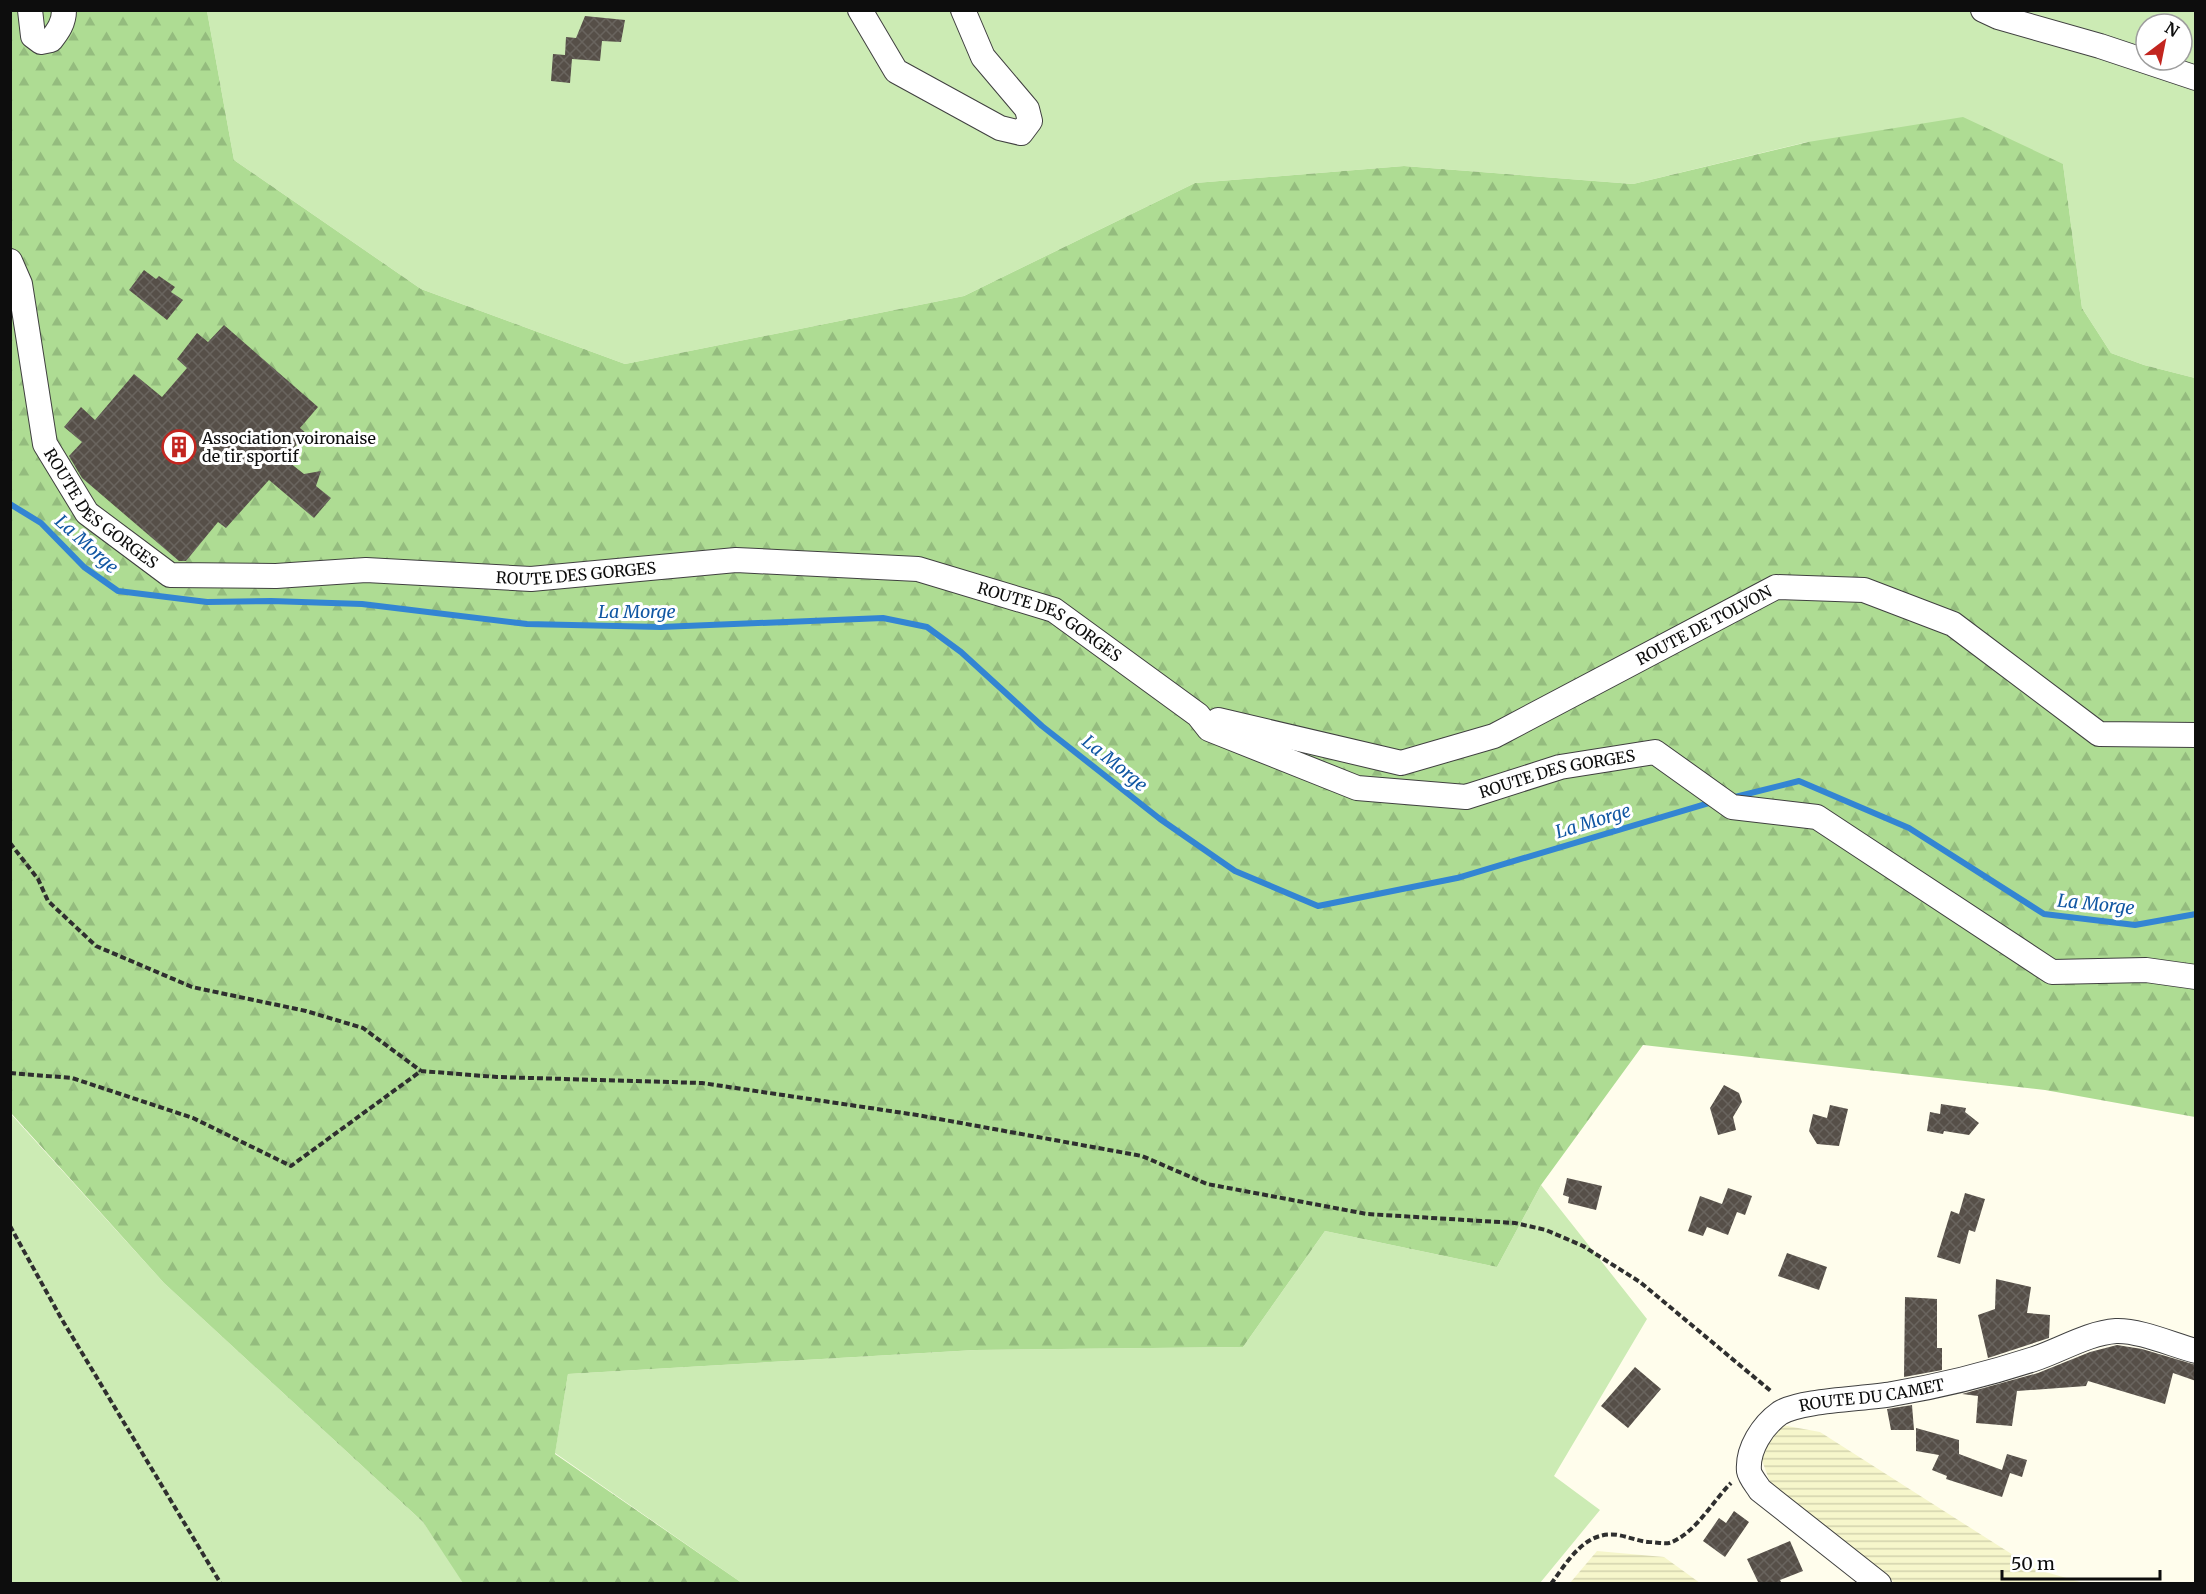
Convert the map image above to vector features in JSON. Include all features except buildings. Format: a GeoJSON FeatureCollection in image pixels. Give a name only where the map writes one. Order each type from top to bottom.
{"type":"FeatureCollection","features":[{"type":"Feature","properties":{"kind":"street"},"geometry":{"type":"LineString","coordinates":[[30,10],[33,36],[41,42],[51,40],[57,33],[64,20],[64,10]]}},
{"type":"Feature","properties":{"kind":"street"},"geometry":{"type":"LineString","coordinates":[[860,10],[896,71],[1000,128],[1021,134],[1030,121],[1027,109],[983,57],[963,10]]}},
{"type":"Feature","properties":{"kind":"street"},"geometry":{"type":"LineString","coordinates":[[1983,10],[1998,17],[2100,46],[2196,78]]}},
{"type":"Feature","properties":{"kind":"street","name":"ROUTE DES GORGES"},"geometry":{"type":"LineString","coordinates":[[10,261],[20,284],[45,444],[87,513],[170,575],[276,576],[366,570],[531,579],[736,560],[918,570],[1054,610],[1198,715],[1209,729],[1358,788],[1466,797],[1560,767],[1655,752],[1732,807],[1817,817],[2052,972],[2146,970],[2196,977]]}},
{"type":"Feature","properties":{"kind":"street","name":"ROUTE DE TOLVON"},"geometry":{"type":"LineString","coordinates":[[1198,715],[1401,763],[1494,736],[1776,587],[1864,590],[1953,624],[2099,734],[2196,735]]}},
{"type":"Feature","properties":{"kind":"street","name":"ROUTE DU CAMET"},"geometry":{"type":"LineString","coordinates":[[1749,1473],[1750,1457],[1760,1434],[1770,1421],[1783,1411],[1806,1405],[1890,1395],[1938,1385],[2029,1361],[2104,1333],[2118,1331],[2196,1352]]}},
{"type":"Feature","properties":{"kind":"street"},"geometry":{"type":"LineString","coordinates":[[1749,1473],[1760,1491],[1879,1584]]}},
{"type":"Feature","properties":{"kind":"path"},"geometry":{"type":"LineString","coordinates":[[10,843],[38,879],[48,901],[96,946],[192,987],[306,1011],[363,1028],[421,1071],[497,1077],[702,1083],[917,1115],[1142,1156],[1207,1184],[1367,1214],[1515,1223],[1546,1230],[1583,1246],[1640,1282],[1777,1397],[1783,1411]]}},
{"type":"Feature","properties":{"kind":"path"},"geometry":{"type":"LineString","coordinates":[[10,1073],[72,1078],[193,1118],[291,1166],[421,1071]]}},
{"type":"Feature","properties":{"kind":"path"},"geometry":{"type":"LineString","coordinates":[[10,1226],[62,1318],[221,1584]]}},
{"type":"Feature","properties":{"kind":"path"},"geometry":{"type":"LineString","coordinates":[[1551,1584],[1572,1555],[1586,1542],[1602,1535],[1618,1535],[1640,1541],[1669,1543],[1684,1535],[1736,1478],[1749,1473]]}},
{"type":"Feature","properties":{"kind":"green space"},"geometry":{"type":"Polygon","coordinates":[[[10,11],[207,11],[234,160],[421,289],[625,364],[964,296],[1195,183],[1404,166],[1633,184],[1808,142],[1963,117],[2063,164],[2082,308],[2111,353],[2144,365],[2195,378],[2195,1117],[2045,1090],[1643,1045],[1541,1185],[1497,1267],[1325,1231],[1243,1347],[975,1350],[568,1374],[555,1454],[742,1583],[463,1583],[423,1522],[164,1283],[11,1113],[10,11]]]}},
{"type":"Feature","properties":{"kind":"green space"},"geometry":{"type":"Polygon","coordinates":[[[207,11],[2195,11],[2195,378],[2144,365],[2111,353],[2082,308],[2063,164],[1807,142],[1633,184],[1404,166],[1195,183],[964,296],[625,364],[421,289],[234,160],[207,11]]]}},
{"type":"Feature","properties":{"kind":"green space"},"geometry":{"type":"Polygon","coordinates":[[[10,1113],[164,1283],[423,1522],[465,1583],[11,1583],[10,1113]]]}},
{"type":"Feature","properties":{"kind":"green space"},"geometry":{"type":"Polygon","coordinates":[[[1541,1185],[1647,1319],[1554,1476],[1600,1510],[1540,1583],[742,1583],[555,1453],[568,1374],[975,1350],[1243,1347],[1325,1231],[1497,1267],[1541,1185]]]}},
{"type":"Feature","properties":{"kind":"green space"},"geometry":{"type":"Polygon","coordinates":[[[1782,1425],[1820,1432],[2035,1569],[2084,1583],[1895,1583],[1771,1485],[1760,1455],[1782,1425]]]}},
{"type":"Feature","properties":{"kind":"green space"},"geometry":{"type":"Polygon","coordinates":[[[1597,1551],[1664,1557],[1700,1583],[1570,1583],[1597,1551]]]}},
{"type":"Feature","properties":{"kind":"waterway","name":"La Morge"},"geometry":{"type":"LineString","coordinates":[[10,504],[41,523],[84,567],[118,591],[207,602],[271,601],[362,604],[527,624],[661,627],[883,618],[927,627],[961,652],[1042,726],[1160,819],[1235,871],[1318,906],[1457,878],[1712,802]]}},
{"type":"Feature","properties":{"kind":"waterway","name":"La Morge"},"geometry":{"type":"LineString","coordinates":[[1731,798],[1799,781],[1909,828],[2044,914],[2135,925],[2196,914]]}},
{"type":"Feature","properties":{"kind":"place","name":"Association voironaise de tir sportif"},"geometry":{"type":"Point","coordinates":[179,447]}}]}
